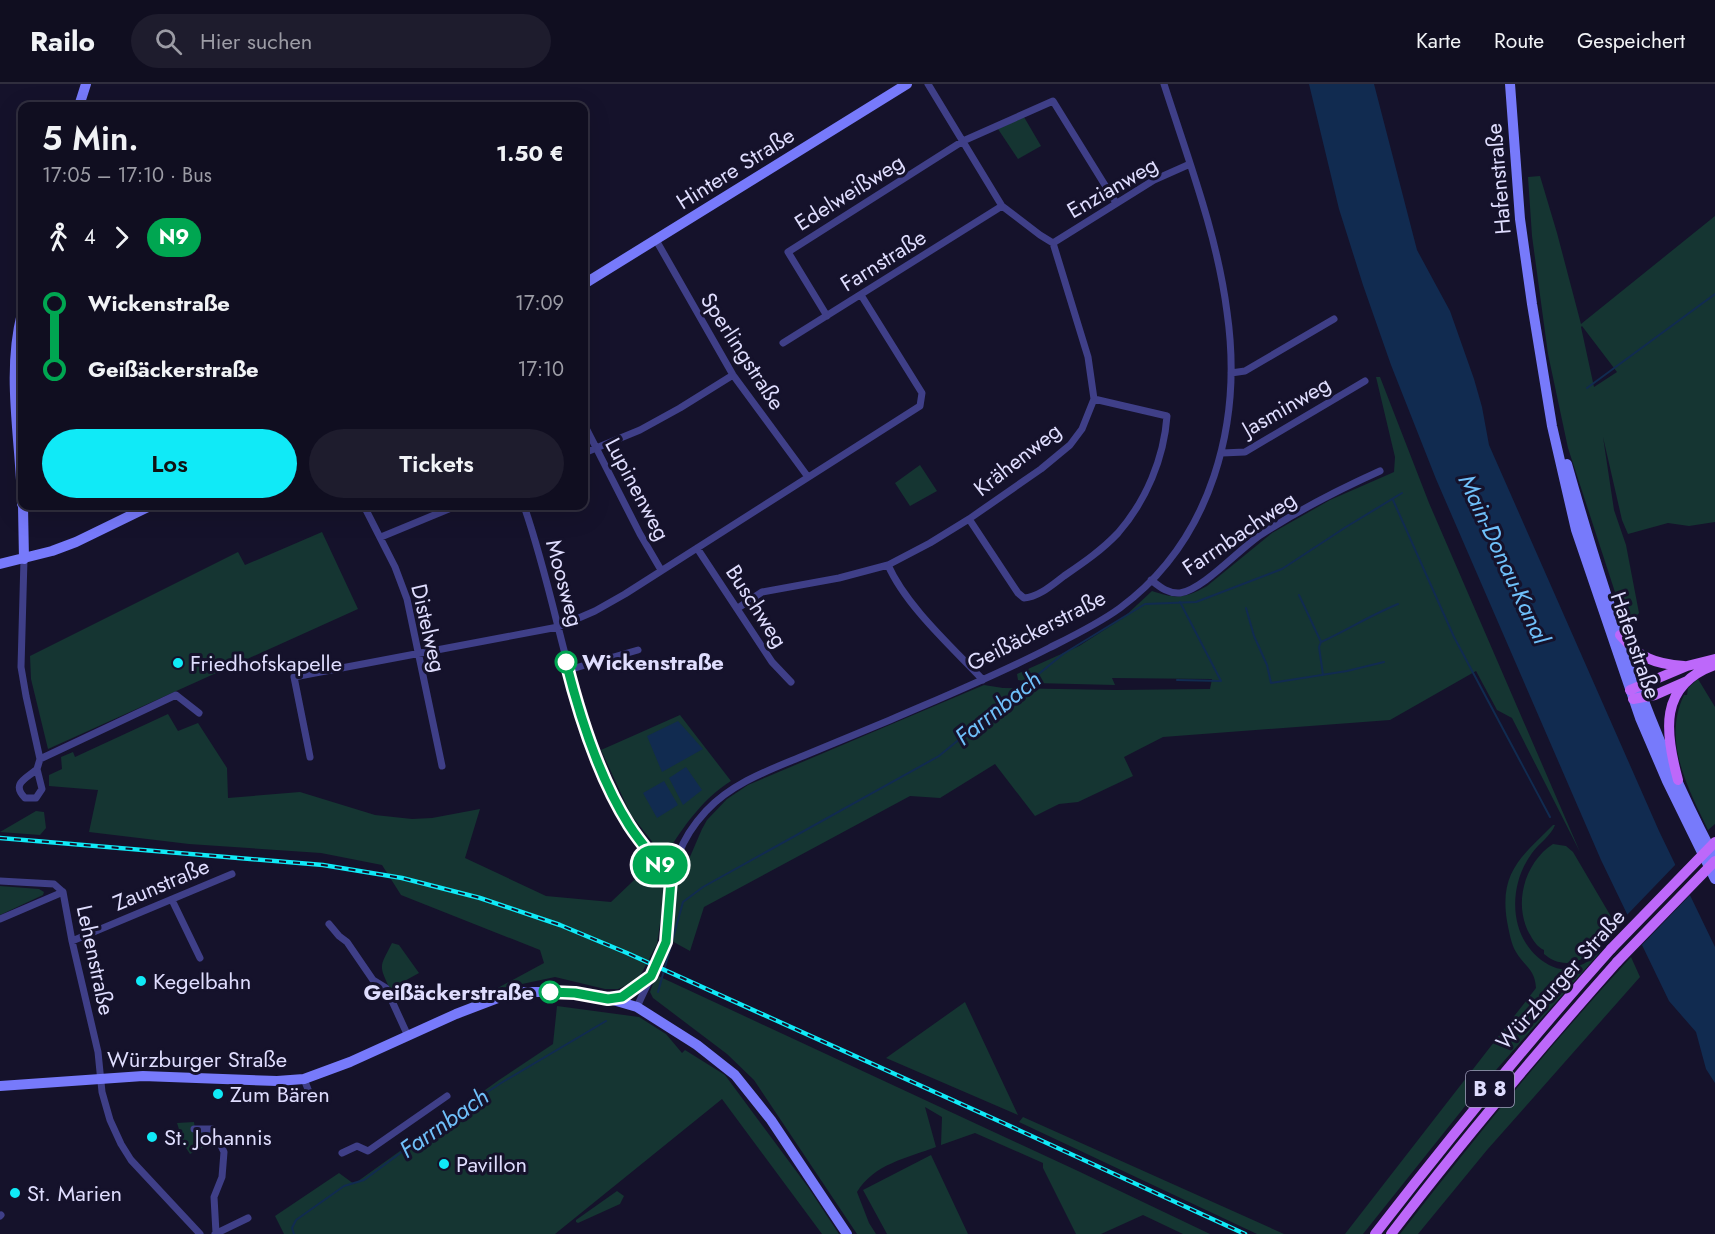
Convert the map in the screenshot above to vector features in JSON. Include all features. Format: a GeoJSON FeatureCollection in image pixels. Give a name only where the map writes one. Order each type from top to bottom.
{"type":"FeatureCollection","features":[{"type":"Feature","properties":{"kind":"main road"},"geometry":{"type":"LineString","coordinates":[[1620,635],[1632,649],[1644,657],[1664,664],[1687,666]]}},
{"type":"Feature","properties":{"kind":"main road"},"geometry":{"type":"LineString","coordinates":[[1636,693],[1687,666],[1715,659]]}},
{"type":"Feature","properties":{"kind":"main road"},"geometry":{"type":"LineString","coordinates":[[1678,780],[1669,747],[1669,717],[1672,705],[1687,681],[1699,671],[1715,665]]}},
{"type":"Feature","properties":{"kind":"main road"},"geometry":{"type":"LineString","coordinates":[[1636,693],[1687,681]]}},
{"type":"Feature","properties":{"kind":"main road","name":"Würzburger Straße"},"geometry":{"type":"LineString","coordinates":[[1375,1234],[1452,1134],[1535,1034],[1611,949],[1715,842]]}},
{"type":"Feature","properties":{"kind":"main road","name":"Würzburger Straße"},"geometry":{"type":"LineString","coordinates":[[1391,1234],[1452,1153],[1543,1045],[1617,962],[1715,859]]}},
{"type":"Feature","properties":{"kind":"street"},"geometry":{"type":"LineString","coordinates":[[80,102],[86,84]]}},
{"type":"Feature","properties":{"kind":"street","name":"Hintere Straße"},"geometry":{"type":"LineString","coordinates":[[588,282],[907,84]]}},
{"type":"Feature","properties":{"kind":"street"},"geometry":{"type":"LineString","coordinates":[[928,84],[1002,206],[1053,243]]}},
{"type":"Feature","properties":{"kind":"street","name":"Geißäckerstraße"},"geometry":{"type":"LineString","coordinates":[[637,1007],[666,942],[675,860],[683,842],[706,810],[740,784],[983,680],[1081,633],[1121,607],[1151,580],[1173,556],[1200,513],[1214,481],[1222,453],[1231,397],[1228,315],[1221,274],[1190,164],[1164,84]]}},
{"type":"Feature","properties":{"kind":"street","name":"Hafenstraße"},"geometry":{"type":"LineString","coordinates":[[1510,84],[1520,219],[1532,304],[1560,462],[1576,530],[1667,781],[1715,879]]}},
{"type":"Feature","properties":{"kind":"street"},"geometry":{"type":"LineString","coordinates":[[963,141],[1053,101],[1116,203]]}},
{"type":"Feature","properties":{"kind":"street","name":"Edelweißweg"},"geometry":{"type":"LineString","coordinates":[[827,316],[788,252],[963,141]]}},
{"type":"Feature","properties":{"kind":"street","name":"Enzianweg"},"geometry":{"type":"LineString","coordinates":[[1053,243],[1155,180],[1190,164]]}},
{"type":"Feature","properties":{"kind":"street","name":"Farnstraße"},"geometry":{"type":"LineString","coordinates":[[783,343],[1002,206]]}},
{"type":"Feature","properties":{"kind":"street","name":"Sperlingstraße"},"geometry":{"type":"LineString","coordinates":[[656,240],[733,375],[808,477]]}},
{"type":"Feature","properties":{"kind":"street","name":"Krähenweg"},"geometry":{"type":"LineString","coordinates":[[738,608],[762,592],[839,578],[888,565],[969,519],[1041,469],[1070,445],[1082,429],[1094,399],[1088,357],[1053,243]]}},
{"type":"Feature","properties":{"kind":"street"},"geometry":{"type":"LineString","coordinates":[[310,757],[294,676],[558,627],[595,610],[661,570],[920,406],[922,393],[861,295]]}},
{"type":"Feature","properties":{"kind":"street"},"geometry":{"type":"LineString","coordinates":[[1231,373],[1245,371],[1334,319]]}},
{"type":"Feature","properties":{"kind":"street"},"geometry":{"type":"LineString","coordinates":[[18,334],[14,378],[18,442]]}},
{"type":"Feature","properties":{"kind":"street"},"geometry":{"type":"LineString","coordinates":[[588,451],[640,430],[733,375]]}},
{"type":"Feature","properties":{"kind":"street","name":"Jasminweg"},"geometry":{"type":"LineString","coordinates":[[1222,453],[1245,452],[1365,381]]}},
{"type":"Feature","properties":{"kind":"street"},"geometry":{"type":"LineString","coordinates":[[969,519],[1018,593],[1024,598],[1036,596],[1095,554],[1118,533],[1137,507],[1154,474],[1166,433],[1167,416],[1094,399]]}},
{"type":"Feature","properties":{"kind":"street","name":"Hafenstraße"},"geometry":{"type":"LineString","coordinates":[[1551,412],[1557,425],[1585,527],[1636,693],[1715,859]]}},
{"type":"Feature","properties":{"kind":"street","name":"Lupinenweg"},"geometry":{"type":"LineString","coordinates":[[588,432],[661,570]]}},
{"type":"Feature","properties":{"kind":"street","name":"Farrnbachweg"},"geometry":{"type":"LineString","coordinates":[[1151,580],[1168,592],[1181,593],[1215,573],[1246,546],[1274,526],[1380,471]]}},
{"type":"Feature","properties":{"kind":"street"},"geometry":{"type":"LineString","coordinates":[[22,510],[24,559],[21,667],[40,759],[37,769]]}},
{"type":"Feature","properties":{"kind":"street"},"geometry":{"type":"LineString","coordinates":[[0,564],[24,559],[76,542],[142,510]]}},
{"type":"Feature","properties":{"kind":"street","name":"Distelweg"},"geometry":{"type":"LineString","coordinates":[[366,510],[395,567],[407,599],[442,766]]}},
{"type":"Feature","properties":{"kind":"street"},"geometry":{"type":"LineString","coordinates":[[381,537],[446,510]]}},
{"type":"Feature","properties":{"kind":"street","name":"Moosweg"},"geometry":{"type":"LineString","coordinates":[[525,510],[543,566],[568,670],[587,731],[612,794],[629,826],[671,880]]}},
{"type":"Feature","properties":{"kind":"street","name":"Buschweg"},"geometry":{"type":"LineString","coordinates":[[697,548],[772,662],[791,682]]}},
{"type":"Feature","properties":{"kind":"street"},"geometry":{"type":"LineString","coordinates":[[888,565],[894,580],[913,605],[983,680]]}},
{"type":"Feature","properties":{"kind":"street"},"geometry":{"type":"LineString","coordinates":[[568,670],[638,651]]}},
{"type":"Feature","properties":{"kind":"street"},"geometry":{"type":"LineString","coordinates":[[40,759],[176,695],[199,713]]}},
{"type":"Feature","properties":{"kind":"street"},"geometry":{"type":"LineString","coordinates":[[651,852],[675,860]]}},
{"type":"Feature","properties":{"kind":"street","name":"Zaunstraße"},"geometry":{"type":"LineString","coordinates":[[72,941],[232,874]]}},
{"type":"Feature","properties":{"kind":"street"},"geometry":{"type":"LineString","coordinates":[[0,881],[54,884],[61,890],[0,920]]}},
{"type":"Feature","properties":{"kind":"street","name":"Lehenstraße"},"geometry":{"type":"LineString","coordinates":[[61,890],[94,1035],[102,1092],[110,1120],[131,1160],[200,1234]]}},
{"type":"Feature","properties":{"kind":"street"},"geometry":{"type":"LineString","coordinates":[[172,900],[200,958]]}},
{"type":"Feature","properties":{"kind":"street"},"geometry":{"type":"LineString","coordinates":[[329,924],[347,942],[373,980],[385,986],[408,1036]]}},
{"type":"Feature","properties":{"kind":"street"},"geometry":{"type":"LineString","coordinates":[[608,999],[622,997],[651,976]]}},
{"type":"Feature","properties":{"kind":"street","name":"Würzburger Straße"},"geometry":{"type":"LineString","coordinates":[[0,1086],[101,1078],[169,1077],[277,1081],[304,1079],[350,1062],[480,1004],[514,994],[575,993],[637,1007],[697,1045],[735,1075],[771,1120],[847,1234]]}},
{"type":"Feature","properties":{"kind":"street"},"geometry":{"type":"LineString","coordinates":[[304,1079],[311,1097]]}},
{"type":"Feature","properties":{"kind":"street"},"geometry":{"type":"LineString","coordinates":[[342,1153],[357,1146],[368,1151],[447,1096]]}},
{"type":"Feature","properties":{"kind":"street"},"geometry":{"type":"LineString","coordinates":[[194,1129],[213,1129],[224,1152],[222,1177],[214,1197],[216,1234],[248,1218]]}},
{"type":"Feature","properties":{"kind":"green space"},"geometry":{"type":"Polygon","coordinates":[[[1024,117],[1041,146],[1018,159],[998,129],[1024,117]]]}},
{"type":"Feature","properties":{"kind":"green space"},"geometry":{"type":"Polygon","coordinates":[[[1540,176],[1581,324],[1715,216],[1715,522],[1689,526],[1668,523],[1628,534],[1622,520],[1603,437],[1614,510],[1626,545],[1639,613],[1627,629],[1568,448],[1548,354],[1532,236],[1528,177],[1540,176]],[[1582,326],[1594,387],[1617,372],[1582,326]]]}},
{"type":"Feature","properties":{"kind":"green space"},"geometry":{"type":"Polygon","coordinates":[[[1376,377],[1380,377],[1429,503],[1580,852],[1512,718],[1497,710],[1476,671],[1390,720],[1163,737],[1124,757],[1133,776],[1078,802],[1059,804],[1035,816],[995,764],[940,798],[910,796],[704,907],[690,951],[670,940],[679,876],[686,866],[702,829],[707,820],[727,799],[748,785],[984,685],[1003,688],[1115,690],[1210,689],[1212,679],[1112,678],[1115,685],[1034,683],[1018,680],[1017,674],[1079,646],[1123,618],[1152,591],[1180,596],[1207,586],[1272,533],[1330,500],[1394,472],[1395,457],[1376,377]]]}},
{"type":"Feature","properties":{"kind":"green space"},"geometry":{"type":"Polygon","coordinates":[[[920,465],[937,491],[910,506],[895,483],[920,465]]]}},
{"type":"Feature","properties":{"kind":"green space"},"geometry":{"type":"Polygon","coordinates":[[[322,532],[358,609],[48,749],[31,679],[30,656],[238,552],[245,565],[322,532]]]}},
{"type":"Feature","properties":{"kind":"green space"},"geometry":{"type":"Polygon","coordinates":[[[1698,679],[1715,707],[1715,824],[1708,830],[1686,781],[1677,747],[1678,712],[1688,688],[1698,679]]]}},
{"type":"Feature","properties":{"kind":"green space"},"geometry":{"type":"Polygon","coordinates":[[[168,714],[178,731],[198,723],[227,768],[228,798],[300,792],[375,815],[412,819],[432,818],[480,809],[465,858],[546,896],[611,902],[650,865],[661,874],[664,896],[657,944],[638,980],[618,989],[605,989],[555,977],[494,990],[544,963],[540,950],[401,895],[382,865],[321,853],[189,844],[89,832],[98,790],[49,786],[49,775],[62,769],[61,757],[73,752],[75,757],[168,714]]]}},
{"type":"Feature","properties":{"kind":"green space"},"geometry":{"type":"Polygon","coordinates":[[[680,715],[731,781],[712,795],[697,811],[670,848],[658,849],[631,815],[601,750],[680,715]]]}},
{"type":"Feature","properties":{"kind":"green space"},"geometry":{"type":"Polygon","coordinates":[[[36,811],[44,812],[46,828],[40,835],[0,832],[36,811]]]}},
{"type":"Feature","properties":{"kind":"green space"},"geometry":{"type":"Polygon","coordinates":[[[1555,825],[1551,833],[1532,853],[1518,882],[1515,898],[1519,929],[1526,943],[1536,955],[1556,968],[1571,969],[1591,959],[1602,950],[1474,1095],[1363,1234],[1345,1234],[1536,988],[1532,972],[1516,952],[1511,941],[1505,904],[1506,890],[1515,866],[1555,825]]]}},
{"type":"Feature","properties":{"kind":"green space"},"geometry":{"type":"Polygon","coordinates":[[[1553,844],[1566,846],[1573,852],[1616,925],[1589,954],[1586,954],[1587,956],[1570,963],[1559,962],[1544,954],[1544,950],[1537,945],[1529,933],[1522,909],[1524,884],[1529,872],[1535,861],[1553,844]]]}},
{"type":"Feature","properties":{"kind":"green space"},"geometry":{"type":"Polygon","coordinates":[[[0,886],[39,889],[44,892],[43,895],[0,915],[0,886]]]}},
{"type":"Feature","properties":{"kind":"green space"},"geometry":{"type":"Polygon","coordinates":[[[392,943],[399,945],[419,973],[390,989],[382,966],[392,943]]]}},
{"type":"Feature","properties":{"kind":"green space"},"geometry":{"type":"Polygon","coordinates":[[[1631,957],[1640,977],[1487,1150],[1418,1234],[1400,1234],[1512,1093],[1631,957]]]}},
{"type":"Feature","properties":{"kind":"green space"},"geometry":{"type":"Polygon","coordinates":[[[656,975],[1210,1234],[1183,1234],[1143,1215],[1101,1234],[1076,1234],[1043,1168],[1043,1163],[975,1133],[941,1145],[942,1117],[925,1107],[936,1147],[892,1163],[864,1182],[857,1192],[869,1223],[876,1234],[857,1234],[754,1080],[727,1054],[653,998],[650,992],[656,975]]]}},
{"type":"Feature","properties":{"kind":"green space"},"geometry":{"type":"Polygon","coordinates":[[[965,1002],[1018,1115],[886,1058],[965,1002]]]}},
{"type":"Feature","properties":{"kind":"green space"},"geometry":{"type":"Polygon","coordinates":[[[557,1006],[639,1017],[666,1034],[682,1053],[685,1050],[725,1075],[808,1187],[839,1234],[822,1234],[722,1099],[555,1234],[284,1234],[275,1216],[339,1173],[354,1184],[553,1044],[557,1006]]]}},
{"type":"Feature","properties":{"kind":"green space"},"geometry":{"type":"Polygon","coordinates":[[[1023,1117],[1284,1234],[1257,1234],[1019,1122],[1023,1117]]]}},
{"type":"Feature","properties":{"kind":"green space"},"geometry":{"type":"Polygon","coordinates":[[[194,1122],[195,1129],[209,1128],[216,1141],[190,1154],[184,1145],[177,1123],[194,1122]]]}},
{"type":"Feature","properties":{"kind":"green space"},"geometry":{"type":"Polygon","coordinates":[[[931,1155],[968,1234],[887,1234],[863,1190],[931,1155]]]}},
{"type":"Feature","properties":{"kind":"green space"},"geometry":{"type":"Polygon","coordinates":[[[617,1191],[624,1196],[620,1204],[576,1222],[576,1220],[617,1191]]]}},
{"type":"Feature","properties":{"kind":"water","name":"Main-Donau-Kanal"},"geometry":{"type":"Polygon","coordinates":[[[1309,84],[1374,84],[1417,250],[1450,311],[1474,379],[1489,445],[1659,831],[1715,947],[1715,1083],[1706,1069],[1696,1032],[1669,1001],[1601,860],[1436,479],[1391,365],[1363,285],[1339,209],[1309,84]]]}},
{"type":"Feature","properties":{"kind":"water"},"geometry":{"type":"Polygon","coordinates":[[[678,721],[703,749],[662,772],[647,736],[678,721]]]}},
{"type":"Feature","properties":{"kind":"water"},"geometry":{"type":"Polygon","coordinates":[[[686,767],[702,790],[683,805],[669,778],[686,767]]]}},
{"type":"Feature","properties":{"kind":"water"},"geometry":{"type":"Polygon","coordinates":[[[664,781],[678,805],[657,818],[643,793],[664,781]]]}},
{"type":"Feature","properties":{"kind":"pier"},"geometry":{"type":"Polygon","coordinates":[[[1677,863],[1692,893],[1640,947],[1625,917],[1677,863]]]}},
{"type":"Feature","properties":{"kind":"waterway","name":"Farrnbach"},"geometry":{"type":"LineString","coordinates":[[1587,388],[1715,294]]}},
{"type":"Feature","properties":{"kind":"waterway","name":"Farrnbach"},"geometry":{"type":"LineString","coordinates":[[658,992],[683,902],[703,887],[939,756],[1063,654],[1145,604],[1196,602],[1282,569],[1402,493]]}},
{"type":"Feature","properties":{"kind":"waterway"},"geometry":{"type":"LineString","coordinates":[[1393,500],[1454,637],[1550,817]]}},
{"type":"Feature","properties":{"kind":"waterway"},"geometry":{"type":"LineString","coordinates":[[1299,595],[1321,642],[1319,647],[1323,675]]}},
{"type":"Feature","properties":{"kind":"waterway"},"geometry":{"type":"LineString","coordinates":[[1177,680],[1221,681],[1180,602]]}},
{"type":"Feature","properties":{"kind":"waterway"},"geometry":{"type":"LineString","coordinates":[[1321,642],[1398,604]]}},
{"type":"Feature","properties":{"kind":"waterway"},"geometry":{"type":"LineString","coordinates":[[1246,608],[1254,636],[1267,665],[1271,683],[1347,671],[1384,662]]}},
{"type":"Feature","properties":{"kind":"waterway","name":"Farrnbach"},"geometry":{"type":"LineString","coordinates":[[294,1234],[292,1228],[296,1220],[344,1186],[364,1180],[442,1122],[501,1083],[606,1021]]}},
{"type":"Feature","properties":{"kind":"railway"},"geometry":{"type":"LineString","coordinates":[[0,838],[323,865],[402,878],[480,898],[560,925],[627,953],[1245,1234]]}},
{"type":"Feature","properties":{"kind":"bus line","name":"N9"},"geometry":{"type":"LineString","coordinates":[[550,992],[575,993],[608,999],[622,997],[651,976],[666,942],[671,880],[629,826],[612,794],[594,752],[566,662]]}},
{"type":"Feature","properties":{"kind":"place","name":"Wickenstraße"},"geometry":{"type":"Point","coordinates":[566,662]}},
{"type":"Feature","properties":{"kind":"place","name":"Friedhofskapelle"},"geometry":{"type":"Point","coordinates":[178,663]}},
{"type":"Feature","properties":{"kind":"place","name":"Kegelbahn"},"geometry":{"type":"Point","coordinates":[141,981]}},
{"type":"Feature","properties":{"kind":"place","name":"Geißäckerstraße"},"geometry":{"type":"Point","coordinates":[550,992]}},
{"type":"Feature","properties":{"kind":"place","name":"Zum Bären"},"geometry":{"type":"Point","coordinates":[218,1094]}},
{"type":"Feature","properties":{"kind":"place","name":"St. Johannis"},"geometry":{"type":"Point","coordinates":[152,1137]}},
{"type":"Feature","properties":{"kind":"place","name":"Pavillon"},"geometry":{"type":"Point","coordinates":[444,1164]}},
{"type":"Feature","properties":{"kind":"place","name":"St. Marien"},"geometry":{"type":"Point","coordinates":[15,1193]}}]}
